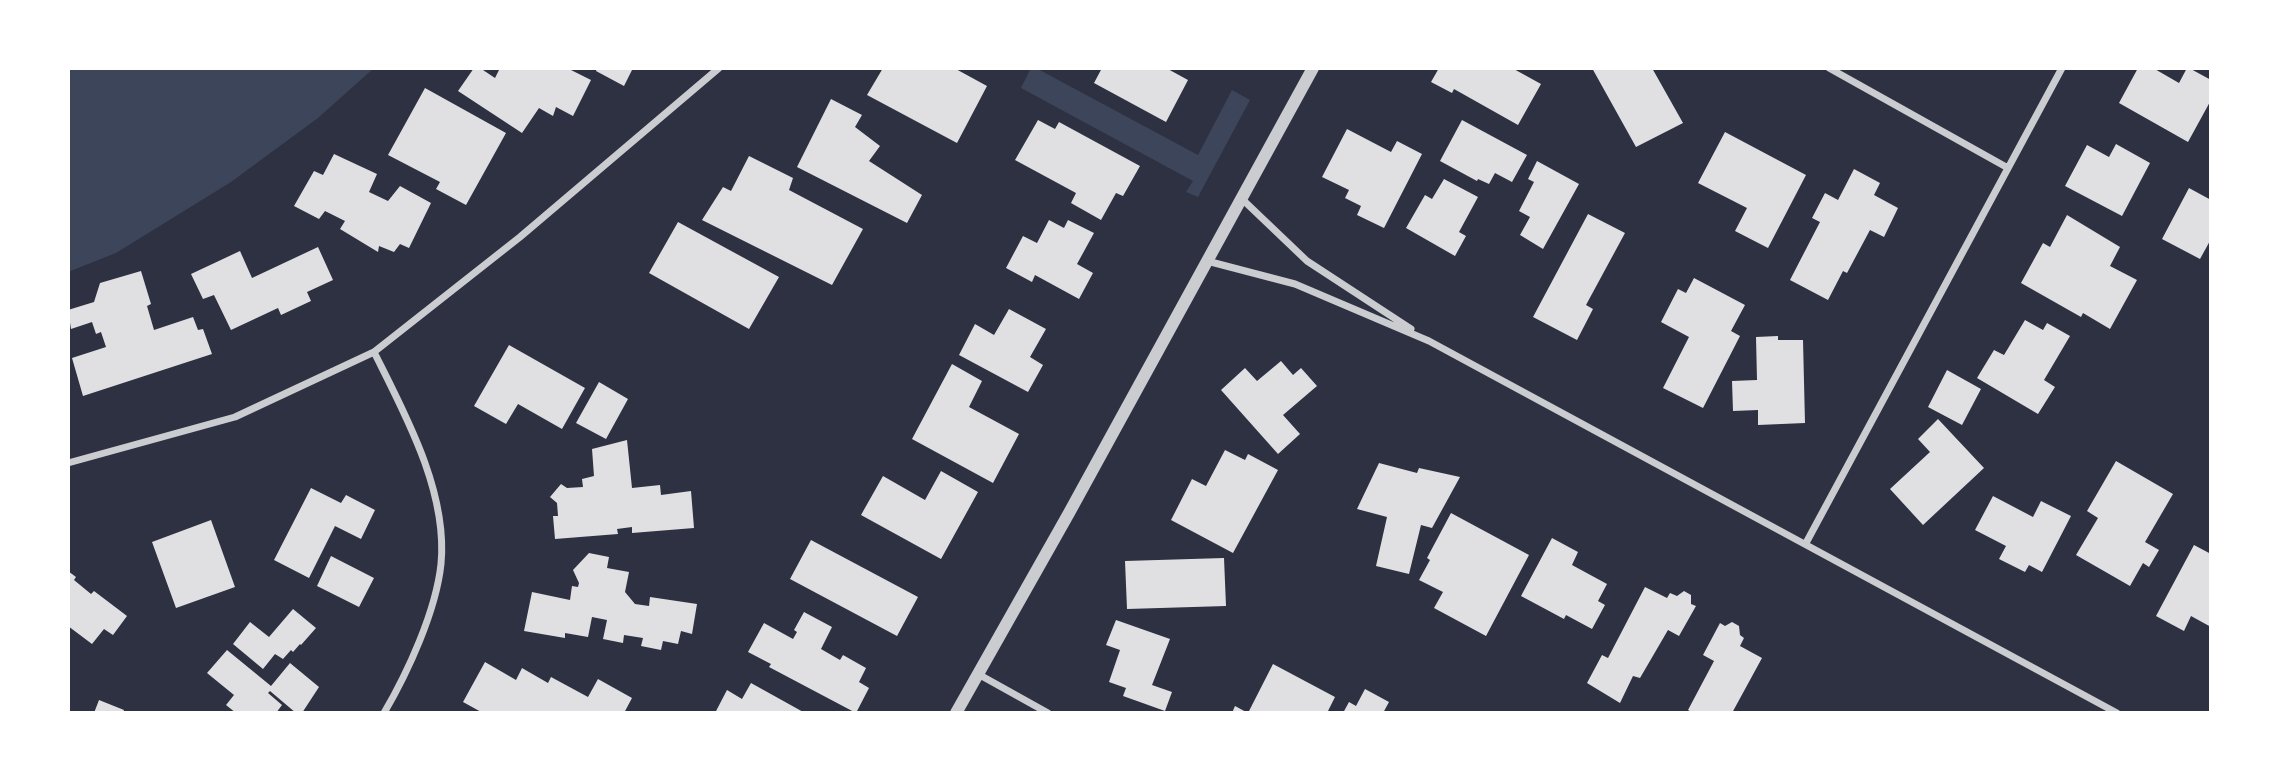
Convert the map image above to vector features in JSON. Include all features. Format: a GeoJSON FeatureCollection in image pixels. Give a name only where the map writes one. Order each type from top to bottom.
{"type":"FeatureCollection","features":[{"type":"Feature","properties":{"kind":"street"},"geometry":{"type":"LineString","coordinates":[[68,463],[235,417],[374,352],[520,237],[719,68]]}},
{"type":"Feature","properties":{"kind":"street"},"geometry":{"type":"LineString","coordinates":[[956,713],[1313,68]]}},
{"type":"Feature","properties":{"kind":"street"},"geometry":{"type":"LineString","coordinates":[[1829,68],[2008,168]]}},
{"type":"Feature","properties":{"kind":"street"},"geometry":{"type":"LineString","coordinates":[[1806,543],[2062,68]]}},
{"type":"Feature","properties":{"kind":"street"},"geometry":{"type":"LineString","coordinates":[[1242,199],[1307,261],[1429,341]]}},
{"type":"Feature","properties":{"kind":"street"},"geometry":{"type":"LineString","coordinates":[[1207,261],[1296,284],[1429,341],[2117,713]]}},
{"type":"Feature","properties":{"kind":"street"},"geometry":{"type":"LineString","coordinates":[[374,352],[426,467],[439,518],[441,564],[431,606],[404,678],[384,713]]}},
{"type":"Feature","properties":{"kind":"street"},"geometry":{"type":"LineString","coordinates":[[977,673],[1048,713]]}},
{"type":"Feature","properties":{"kind":"shaded area"},"geometry":{"type":"Polygon","coordinates":[[[68,68],[374,68],[318,118],[231,182],[116,253],[68,272],[68,68]]]}},
{"type":"Feature","properties":{"kind":"shaded area"},"geometry":{"type":"Polygon","coordinates":[[[1031,68],[1036,68],[1198,155],[1232,90],[1250,100],[1198,197],[1186,192],[1193,181],[1021,88],[1031,68]]]}},
{"type":"Feature","properties":{"kind":"building"},"geometry":{"type":"Polygon","coordinates":[[[474,68],[480,68],[495,78],[500,68],[567,68],[591,80],[573,116],[556,107],[553,116],[539,108],[522,133],[458,91],[474,68]]]}},
{"type":"Feature","properties":{"kind":"building"},"geometry":{"type":"Polygon","coordinates":[[[597,68],[633,68],[624,86],[596,71],[597,68]]]}},
{"type":"Feature","properties":{"kind":"building"},"geometry":{"type":"Polygon","coordinates":[[[883,68],[954,68],[987,86],[957,143],[867,95],[883,68]]]}},
{"type":"Feature","properties":{"kind":"building"},"geometry":{"type":"Polygon","coordinates":[[[1102,68],[1166,68],[1188,80],[1166,122],[1094,83],[1102,68]]]}},
{"type":"Feature","properties":{"kind":"building"},"geometry":{"type":"Polygon","coordinates":[[[1439,68],[1512,68],[1541,84],[1518,125],[1454,89],[1452,93],[1431,82],[1439,68]]]}},
{"type":"Feature","properties":{"kind":"building"},"geometry":{"type":"Polygon","coordinates":[[[1592,68],[1652,68],[1683,123],[1636,147],[1592,68]]]}},
{"type":"Feature","properties":{"kind":"building"},"geometry":{"type":"Polygon","coordinates":[[[2138,68],[2153,68],[2179,83],[2189,68],[2211,80],[2211,100],[2188,142],[2119,103],[2138,68]]]}},
{"type":"Feature","properties":{"kind":"building"},"geometry":{"type":"Polygon","coordinates":[[[425,88],[506,133],[466,205],[436,189],[440,182],[388,155],[425,88]]]}},
{"type":"Feature","properties":{"kind":"building"},"geometry":{"type":"Polygon","coordinates":[[[831,99],[862,115],[855,127],[880,146],[869,161],[922,195],[907,223],[797,167],[831,99]]]}},
{"type":"Feature","properties":{"kind":"building"},"geometry":{"type":"Polygon","coordinates":[[[1038,120],[1055,129],[1059,122],[1140,166],[1123,196],[1116,193],[1101,220],[1071,203],[1076,193],[1015,160],[1038,120]]]}},
{"type":"Feature","properties":{"kind":"building"},"geometry":{"type":"Polygon","coordinates":[[[1462,120],[1527,155],[1512,182],[1495,173],[1489,184],[1478,179],[1477,181],[1440,161],[1462,120]]]}},
{"type":"Feature","properties":{"kind":"building"},"geometry":{"type":"Polygon","coordinates":[[[1347,129],[1391,152],[1397,141],[1422,154],[1384,228],[1357,215],[1361,206],[1345,198],[1349,190],[1322,177],[1347,129]]]}},
{"type":"Feature","properties":{"kind":"building"},"geometry":{"type":"Polygon","coordinates":[[[1725,132],[1806,175],[1768,248],[1735,231],[1747,208],[1698,183],[1725,132]]]}},
{"type":"Feature","properties":{"kind":"building"},"geometry":{"type":"Polygon","coordinates":[[[2116,144],[2150,163],[2122,216],[2065,186],[2087,145],[2109,157],[2116,144]]]}},
{"type":"Feature","properties":{"kind":"building"},"geometry":{"type":"Polygon","coordinates":[[[334,154],[377,174],[369,192],[388,201],[400,186],[431,203],[409,248],[400,244],[394,252],[379,246],[378,252],[340,229],[345,221],[325,211],[319,219],[294,206],[314,171],[323,175],[334,154]]]}},
{"type":"Feature","properties":{"kind":"building"},"geometry":{"type":"Polygon","coordinates":[[[749,156],[793,178],[789,190],[863,229],[832,285],[702,220],[723,187],[731,191],[749,156]]]}},
{"type":"Feature","properties":{"kind":"building"},"geometry":{"type":"Polygon","coordinates":[[[1537,161],[1579,184],[1543,249],[1520,235],[1530,217],[1519,211],[1534,182],[1528,179],[1537,161]]]}},
{"type":"Feature","properties":{"kind":"building"},"geometry":{"type":"Polygon","coordinates":[[[1854,169],[1880,183],[1874,195],[1898,208],[1884,237],[1870,230],[1847,273],[1843,271],[1828,300],[1790,280],[1820,222],[1812,218],[1825,193],[1838,200],[1854,169]]]}},
{"type":"Feature","properties":{"kind":"building"},"geometry":{"type":"Polygon","coordinates":[[[1444,179],[1478,197],[1459,232],[1466,236],[1455,256],[1406,228],[1425,195],[1432,199],[1444,179]]]}},
{"type":"Feature","properties":{"kind":"building"},"geometry":{"type":"Polygon","coordinates":[[[2189,188],[2211,200],[2211,239],[2200,259],[2162,239],[2189,188]]]}},
{"type":"Feature","properties":{"kind":"building"},"geometry":{"type":"Polygon","coordinates":[[[1588,214],[1625,233],[1586,305],[1593,309],[1577,340],[1533,317],[1588,214]]]}},
{"type":"Feature","properties":{"kind":"building"},"geometry":{"type":"Polygon","coordinates":[[[2067,215],[2120,247],[2110,266],[2137,280],[2110,329],[2083,313],[2081,317],[2021,283],[2043,243],[2050,247],[2067,215]]]}},
{"type":"Feature","properties":{"kind":"building"},"geometry":{"type":"Polygon","coordinates":[[[1049,220],[1064,228],[1068,220],[1094,233],[1077,264],[1093,273],[1079,299],[1035,275],[1032,282],[1006,268],[1023,236],[1037,243],[1049,220]]]}},
{"type":"Feature","properties":{"kind":"building"},"geometry":{"type":"Polygon","coordinates":[[[678,222],[779,277],[749,329],[649,273],[678,222]]]}},
{"type":"Feature","properties":{"kind":"building"},"geometry":{"type":"Polygon","coordinates":[[[318,247],[333,280],[307,292],[311,301],[281,315],[278,308],[231,330],[214,295],[203,299],[191,274],[240,251],[252,278],[318,247]]]}},
{"type":"Feature","properties":{"kind":"building"},"geometry":{"type":"Polygon","coordinates":[[[141,271],[151,304],[147,306],[154,330],[193,317],[198,330],[203,329],[212,354],[83,396],[72,358],[106,347],[101,332],[96,334],[92,322],[71,329],[68,310],[94,302],[100,283],[141,271]]]}},
{"type":"Feature","properties":{"kind":"building"},"geometry":{"type":"Polygon","coordinates":[[[1694,278],[1745,305],[1731,331],[1740,336],[1703,408],[1663,388],[1689,337],[1661,322],[1678,289],[1686,293],[1694,278]]]}},
{"type":"Feature","properties":{"kind":"building"},"geometry":{"type":"Polygon","coordinates":[[[1009,309],[1046,329],[1030,357],[1043,365],[1028,392],[959,355],[975,324],[994,335],[1009,309]]]}},
{"type":"Feature","properties":{"kind":"building"},"geometry":{"type":"Polygon","coordinates":[[[2025,320],[2043,330],[2047,323],[2070,336],[2044,380],[2055,387],[2038,414],[1977,378],[1994,350],[2004,355],[2025,320]]]}},
{"type":"Feature","properties":{"kind":"building"},"geometry":{"type":"Polygon","coordinates":[[[1778,336],[1778,340],[1803,340],[1805,423],[1758,425],[1758,410],[1733,411],[1732,381],[1757,380],[1756,337],[1778,336]]]}},
{"type":"Feature","properties":{"kind":"building"},"geometry":{"type":"Polygon","coordinates":[[[509,345],[585,388],[562,429],[518,404],[506,424],[474,406],[509,345]]]}},
{"type":"Feature","properties":{"kind":"building"},"geometry":{"type":"Polygon","coordinates":[[[1281,361],[1293,375],[1301,368],[1317,386],[1283,415],[1300,434],[1278,454],[1221,390],[1245,368],[1257,381],[1281,361]]]}},
{"type":"Feature","properties":{"kind":"building"},"geometry":{"type":"Polygon","coordinates":[[[952,364],[982,381],[969,407],[1019,434],[993,483],[912,439],[952,364]]]}},
{"type":"Feature","properties":{"kind":"building"},"geometry":{"type":"Polygon","coordinates":[[[1947,370],[1981,389],[1962,425],[1928,407],[1947,370]]]}},
{"type":"Feature","properties":{"kind":"building"},"geometry":{"type":"Polygon","coordinates":[[[599,382],[628,399],[606,439],[576,423],[599,382]]]}},
{"type":"Feature","properties":{"kind":"building"},"geometry":{"type":"Polygon","coordinates":[[[1938,419],[1984,468],[1923,525],[1890,489],[1930,452],[1918,439],[1938,419]]]}},
{"type":"Feature","properties":{"kind":"building"},"geometry":{"type":"Polygon","coordinates":[[[627,440],[632,488],[660,485],[661,495],[691,491],[694,528],[632,533],[632,527],[617,529],[618,534],[555,539],[553,516],[558,516],[557,503],[550,497],[561,484],[567,488],[583,487],[582,479],[594,476],[592,449],[627,440]]]}},
{"type":"Feature","properties":{"kind":"building"},"geometry":{"type":"Polygon","coordinates":[[[1225,450],[1245,460],[1248,454],[1278,470],[1233,553],[1171,520],[1192,479],[1206,486],[1225,450]]]}},
{"type":"Feature","properties":{"kind":"building"},"geometry":{"type":"Polygon","coordinates":[[[2116,461],[2173,494],[2145,542],[2159,550],[2149,567],[2143,563],[2130,586],[2076,555],[2098,518],[2087,511],[2116,461]]]}},
{"type":"Feature","properties":{"kind":"building"},"geometry":{"type":"Polygon","coordinates":[[[1379,463],[1417,473],[1419,468],[1460,477],[1432,528],[1421,525],[1409,574],[1376,566],[1387,517],[1357,509],[1379,463]]]}},
{"type":"Feature","properties":{"kind":"building"},"geometry":{"type":"Polygon","coordinates":[[[941,471],[978,492],[941,559],[861,515],[883,476],[925,500],[941,471]]]}},
{"type":"Feature","properties":{"kind":"building"},"geometry":{"type":"Polygon","coordinates":[[[311,488],[341,503],[346,495],[375,510],[361,539],[335,526],[309,578],[274,560],[311,488]]]}},
{"type":"Feature","properties":{"kind":"building"},"geometry":{"type":"Polygon","coordinates":[[[1993,496],[2033,517],[2041,501],[2071,516],[2042,572],[2029,565],[2025,572],[1999,559],[2006,546],[1975,530],[1993,496]]]}},
{"type":"Feature","properties":{"kind":"building"},"geometry":{"type":"Polygon","coordinates":[[[1451,513],[1529,555],[1486,636],[1434,608],[1443,592],[1419,580],[1430,560],[1427,558],[1451,513]]]}},
{"type":"Feature","properties":{"kind":"building"},"geometry":{"type":"Polygon","coordinates":[[[211,520],[235,587],[176,608],[152,542],[211,520]]]}},
{"type":"Feature","properties":{"kind":"building"},"geometry":{"type":"Polygon","coordinates":[[[1552,538],[1578,552],[1572,565],[1607,584],[1598,601],[1605,605],[1592,629],[1566,615],[1564,619],[1521,596],[1552,538]]]}},
{"type":"Feature","properties":{"kind":"building"},"geometry":{"type":"Polygon","coordinates":[[[811,540],[918,597],[897,636],[790,579],[811,540]]]}},
{"type":"Feature","properties":{"kind":"building"},"geometry":{"type":"Polygon","coordinates":[[[2194,545],[2211,554],[2211,627],[2191,616],[2184,631],[2156,616],[2194,545]]]}},
{"type":"Feature","properties":{"kind":"building"},"geometry":{"type":"Polygon","coordinates":[[[589,553],[609,557],[607,568],[629,572],[625,592],[635,604],[649,606],[650,597],[697,604],[692,634],[681,631],[678,644],[663,641],[661,650],[641,646],[643,638],[624,635],[623,643],[603,639],[607,620],[592,617],[588,637],[565,633],[565,638],[524,631],[532,592],[570,600],[572,586],[578,587],[579,583],[573,570],[589,553]]]}},
{"type":"Feature","properties":{"kind":"building"},"geometry":{"type":"Polygon","coordinates":[[[331,556],[374,578],[359,607],[317,586],[331,556]]]}},
{"type":"Feature","properties":{"kind":"building"},"geometry":{"type":"Polygon","coordinates":[[[1224,558],[1226,606],[1127,609],[1125,561],[1224,558]]]}},
{"type":"Feature","properties":{"kind":"building"},"geometry":{"type":"Polygon","coordinates":[[[68,571],[76,577],[74,580],[91,594],[94,591],[127,616],[113,635],[104,629],[92,644],[68,626],[68,571]]]}},
{"type":"Feature","properties":{"kind":"building"},"geometry":{"type":"Polygon","coordinates":[[[1645,587],[1667,598],[1670,593],[1677,596],[1684,591],[1691,595],[1691,604],[1696,606],[1679,636],[1668,630],[1640,678],[1633,676],[1620,703],[1587,683],[1602,655],[1608,658],[1645,587]]]}},
{"type":"Feature","properties":{"kind":"building"},"geometry":{"type":"Polygon","coordinates":[[[293,609],[316,628],[301,645],[293,652],[291,650],[283,659],[275,654],[263,669],[233,644],[250,622],[269,637],[293,609]]]}},
{"type":"Feature","properties":{"kind":"building"},"geometry":{"type":"Polygon","coordinates":[[[804,612],[832,627],[821,649],[840,660],[843,655],[866,668],[859,682],[869,688],[856,713],[769,667],[771,664],[748,652],[764,623],[793,639],[797,632],[794,630],[804,612]]]}},
{"type":"Feature","properties":{"kind":"building"},"geometry":{"type":"Polygon","coordinates":[[[1116,620],[1170,639],[1152,685],[1172,692],[1165,711],[1123,696],[1126,688],[1109,682],[1120,650],[1106,645],[1116,620]]]}},
{"type":"Feature","properties":{"kind":"building"},"geometry":{"type":"Polygon","coordinates":[[[1732,622],[1739,626],[1740,635],[1744,638],[1740,646],[1762,658],[1732,713],[1693,713],[1688,710],[1714,661],[1703,655],[1720,623],[1725,626],[1732,622]]]}},
{"type":"Feature","properties":{"kind":"building"},"geometry":{"type":"Polygon","coordinates":[[[227,650],[271,686],[290,663],[319,687],[302,713],[296,713],[270,691],[268,693],[282,705],[276,713],[236,713],[226,705],[234,695],[207,673],[227,650]]]}},
{"type":"Feature","properties":{"kind":"building"},"geometry":{"type":"Polygon","coordinates":[[[485,662],[516,680],[522,668],[548,683],[551,677],[588,697],[598,679],[632,698],[624,713],[483,713],[463,702],[485,662]]]}},
{"type":"Feature","properties":{"kind":"building"},"geometry":{"type":"Polygon","coordinates":[[[1273,664],[1335,697],[1327,713],[1248,713],[1273,664]]]}},
{"type":"Feature","properties":{"kind":"building"},"geometry":{"type":"Polygon","coordinates":[[[751,683],[805,713],[715,713],[727,690],[742,699],[751,683]]]}},
{"type":"Feature","properties":{"kind":"building"},"geometry":{"type":"Polygon","coordinates":[[[1365,689],[1389,702],[1383,713],[1343,713],[1349,702],[1356,706],[1365,689]]]}},
{"type":"Feature","properties":{"kind":"building"},"geometry":{"type":"Polygon","coordinates":[[[99,700],[124,710],[123,713],[94,713],[99,700]]]}},
{"type":"Feature","properties":{"kind":"building"},"geometry":{"type":"Polygon","coordinates":[[[1235,706],[1248,713],[1232,713],[1235,706]]]}}]}
